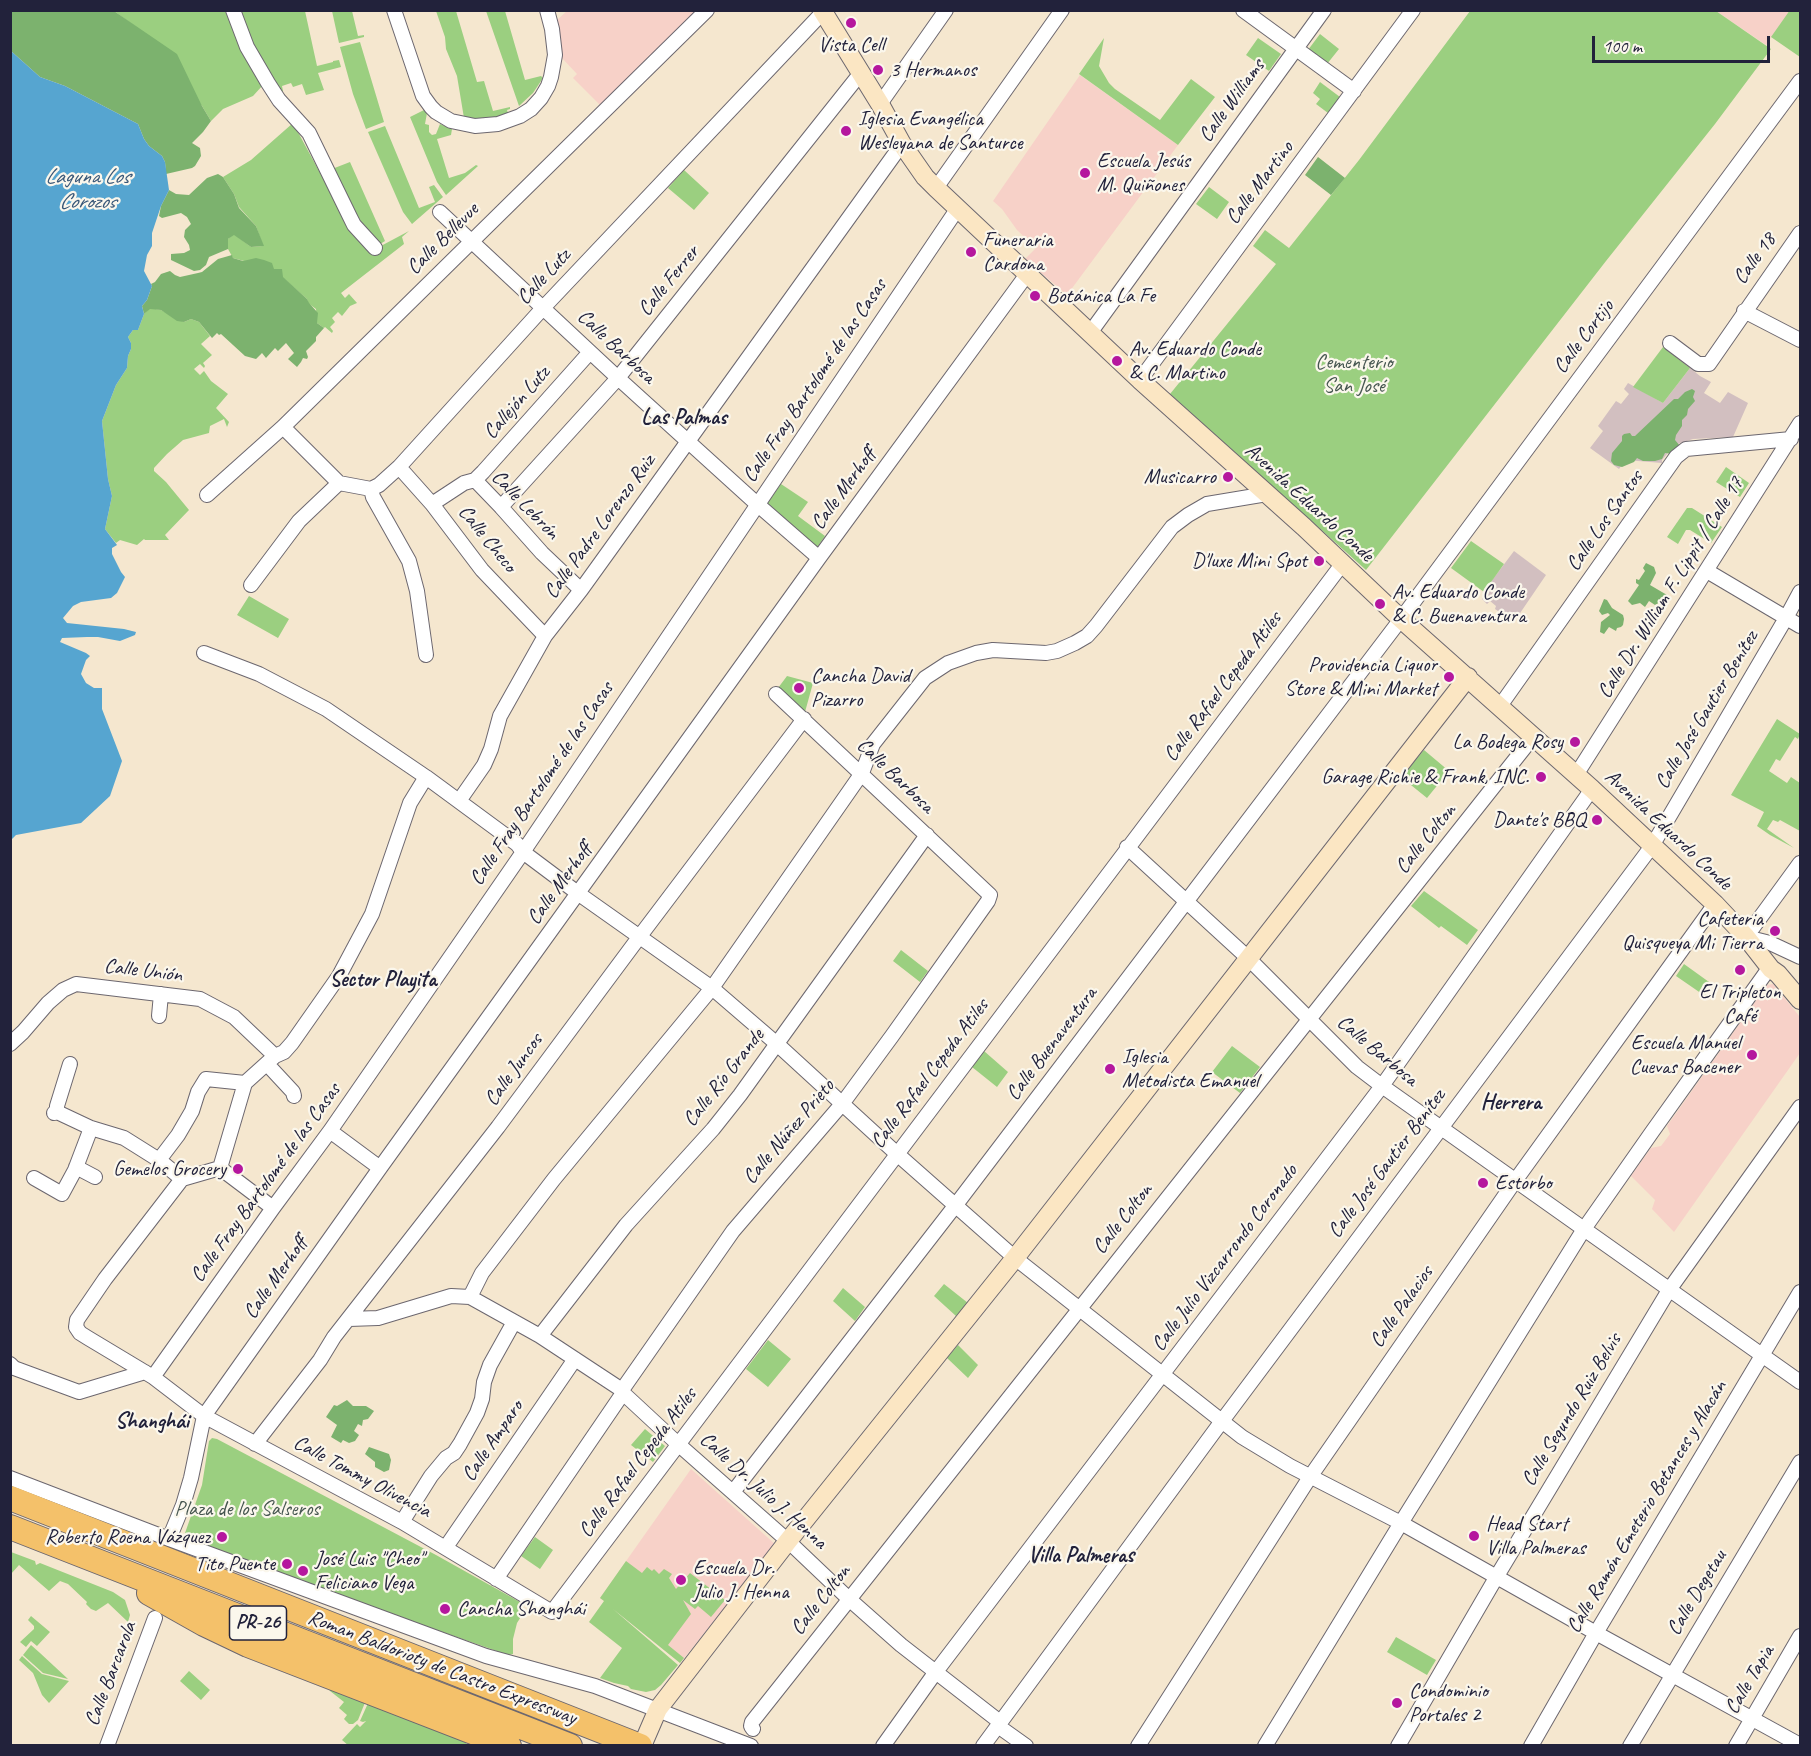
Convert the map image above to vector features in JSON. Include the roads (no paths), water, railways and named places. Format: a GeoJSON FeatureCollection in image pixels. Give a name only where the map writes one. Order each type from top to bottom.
{"type":"FeatureCollection","features":[{"type":"Feature","properties":{"kind":"highway","name":"Roman Baldorioty de Castro Expressway"},"geometry":{"type":"LineString","coordinates":[[10,1498],[641,1746]]}},
{"type":"Feature","properties":{"kind":"highway","name":"Roman Baldorioty de Castro Expressway"},"geometry":{"type":"LineString","coordinates":[[10,1527],[570,1746]]}},
{"type":"Feature","properties":{"kind":"highway"},"geometry":{"type":"LineString","coordinates":[[79,1553],[183,1613],[248,1645],[509,1746]]}},
{"type":"Feature","properties":{"kind":"street"},"geometry":{"type":"LineString","coordinates":[[233,10],[247,47],[279,100],[309,133],[350,217],[375,248]]}},
{"type":"Feature","properties":{"kind":"street"},"geometry":{"type":"LineString","coordinates":[[394,10],[423,96],[430,106],[443,117],[475,126],[498,124],[520,116],[541,98],[552,76],[555,55],[547,10]]}},
{"type":"Feature","properties":{"kind":"street","name":"Calle Bellevue"},"geometry":{"type":"LineString","coordinates":[[207,495],[283,427],[706,10]]}},
{"type":"Feature","properties":{"kind":"street"},"geometry":{"type":"LineString","coordinates":[[880,104],[946,10]]}},
{"type":"Feature","properties":{"kind":"street"},"geometry":{"type":"LineString","coordinates":[[936,188],[1062,10]]}},
{"type":"Feature","properties":{"kind":"street"},"geometry":{"type":"LineString","coordinates":[[1243,10],[1354,91]]}},
{"type":"Feature","properties":{"kind":"street","name":"Calle Williams"},"geometry":{"type":"LineString","coordinates":[[1090,333],[1324,10]]}},
{"type":"Feature","properties":{"kind":"street","name":"Calle Martino"},"geometry":{"type":"LineString","coordinates":[[1140,380],[1413,10]]}},
{"type":"Feature","properties":{"kind":"street","name":"Avenida Eduardo Conde"},"geometry":{"type":"LineString","coordinates":[[823,11],[902,144],[936,188],[1140,380],[1343,563],[1401,619],[1592,789],[1715,904],[1746,937],[1770,969],[1778,974],[1800,1000]]}},
{"type":"Feature","properties":{"kind":"street","name":"Calle Lutz"},"geometry":{"type":"LineString","coordinates":[[371,489],[399,466],[543,308],[823,11]]}},
{"type":"Feature","properties":{"kind":"street","name":"Calle Ferrer"},"geometry":{"type":"LineString","coordinates":[[501,507],[618,378],[860,74]]}},
{"type":"Feature","properties":{"kind":"street","name":"Calle Cortijo"},"geometry":{"type":"LineString","coordinates":[[1401,619],[1800,81]]}},
{"type":"Feature","properties":{"kind":"street","name":"Calle Padre Lorenzo Ruiz"},"geometry":{"type":"LineString","coordinates":[[459,801],[484,765],[500,716],[545,636],[581,590],[902,144]]}},
{"type":"Feature","properties":{"kind":"street","name":"Calle Fray Bartolomé de las Casas"},"geometry":{"type":"LineString","coordinates":[[149,1375],[330,1131],[523,852],[958,208]]}},
{"type":"Feature","properties":{"kind":"street","name":"Calle Barbosa"},"geometry":{"type":"LineString","coordinates":[[440,212],[687,442],[819,558]]}},
{"type":"Feature","properties":{"kind":"street","name":"Calle 18"},"geometry":{"type":"LineString","coordinates":[[1670,343],[1698,363],[1708,364],[1800,233]]}},
{"type":"Feature","properties":{"kind":"street","name":"Calle Merhoff"},"geometry":{"type":"LineString","coordinates":[[169,1539],[191,1478],[204,1416],[819,558],[1028,273]]}},
{"type":"Feature","properties":{"kind":"street"},"geometry":{"type":"LineString","coordinates":[[1744,311],[1800,340]]}},
{"type":"Feature","properties":{"kind":"street","name":"Callejón Lutz"},"geometry":{"type":"LineString","coordinates":[[475,480],[590,352]]}},
{"type":"Feature","properties":{"kind":"street","name":"Calle Dr. William F. Lippit / Calle 17"},"geometry":{"type":"LineString","coordinates":[[1576,775],[1800,423]]}},
{"type":"Feature","properties":{"kind":"street"},"geometry":{"type":"LineString","coordinates":[[283,427],[339,483],[371,489],[373,497],[409,561],[417,591],[426,655]]}},
{"type":"Feature","properties":{"kind":"street","name":"Calle Los Santos"},"geometry":{"type":"LineString","coordinates":[[1500,706],[1676,457],[1686,449],[1791,439]]}},
{"type":"Feature","properties":{"kind":"street","name":"Calle Checo"},"geometry":{"type":"LineString","coordinates":[[399,466],[432,504],[482,570],[545,636]]}},
{"type":"Feature","properties":{"kind":"street","name":"Calle Lebrón"},"geometry":{"type":"LineString","coordinates":[[432,504],[464,483],[475,480],[542,553],[581,590]]}},
{"type":"Feature","properties":{"kind":"street"},"geometry":{"type":"LineString","coordinates":[[251,585],[298,521],[339,483]]}},
{"type":"Feature","properties":{"kind":"street"},"geometry":{"type":"LineString","coordinates":[[349,1319],[378,1318],[451,1296],[470,1297],[482,1273],[554,1179],[712,988],[862,773],[873,744],[918,687],[935,671],[956,659],[986,650],[1046,653],[1075,643],[1087,636],[1096,626],[1172,527],[1202,506],[1267,494]]}},
{"type":"Feature","properties":{"kind":"street","name":"Calle Rafael Cepeda Atiles"},"geometry":{"type":"LineString","coordinates":[[552,1612],[1343,563]]}},
{"type":"Feature","properties":{"kind":"street"},"geometry":{"type":"LineString","coordinates":[[1707,571],[1800,626]]}},
{"type":"Feature","properties":{"kind":"street","name":"Calle José Gautier Benítez"},"geometry":{"type":"LineString","coordinates":[[983,1746],[1440,1127],[1652,846],[1800,592]]}},
{"type":"Feature","properties":{"kind":"street","name":"Calle Buenaventura"},"geometry":{"type":"LineString","coordinates":[[733,1492],[956,1206],[1401,619]]}},
{"type":"Feature","properties":{"kind":"street"},"geometry":{"type":"LineString","coordinates":[[204,653],[259,674],[326,709],[426,777],[517,844],[523,852],[579,894],[712,988],[1015,1258],[1222,1421],[1269,1454],[1401,1522],[1800,1745]]}},
{"type":"Feature","properties":{"kind":"street"},"geometry":{"type":"LineString","coordinates":[[641,1746],[658,1709],[788,1541],[1015,1258],[1468,677]]}},
{"type":"Feature","properties":{"kind":"street","name":"Calle Barbosa"},"geometry":{"type":"LineString","coordinates":[[776,694],[927,835],[986,895]]}},
{"type":"Feature","properties":{"kind":"street","name":"Calle Juncos"},"geometry":{"type":"LineString","coordinates":[[255,1444],[498,1127],[804,718]]}},
{"type":"Feature","properties":{"kind":"street","name":"Calle Colton"},"geometry":{"type":"LineString","coordinates":[[753,1729],[752,1722],[1533,737]]}},
{"type":"Feature","properties":{"kind":"street"},"geometry":{"type":"LineString","coordinates":[[220,1168],[244,1083],[292,1043],[317,1009],[359,940],[380,894],[410,803],[426,777]]}},
{"type":"Feature","properties":{"kind":"street","name":"Calle Julio Vizcarrondo Coronado"},"geometry":{"type":"LineString","coordinates":[[883,1746],[935,1673],[1382,1086],[1592,789]]}},
{"type":"Feature","properties":{"kind":"street","name":"Calle Río Grande"},"geometry":{"type":"LineString","coordinates":[[540,1336],[626,1225],[713,1129],[927,835]]}},
{"type":"Feature","properties":{"kind":"street","name":"Calle Barbosa"},"geometry":{"type":"LineString","coordinates":[[1127,848],[1248,958],[1358,1067],[1800,1382]]}},
{"type":"Feature","properties":{"kind":"street"},"geometry":{"type":"LineString","coordinates":[[1800,863],[1746,937],[1770,943],[1800,957]]}},
{"type":"Feature","properties":{"kind":"street","name":"Calle Núñez Prieto"},"geometry":{"type":"LineString","coordinates":[[496,1579],[733,1231],[842,1104],[986,895]]}},
{"type":"Feature","properties":{"kind":"street","name":"Calle Palacios"},"geometry":{"type":"LineString","coordinates":[[1138,1746],[1310,1477],[1515,1181],[1715,904]]}},
{"type":"Feature","properties":{"kind":"street"},"geometry":{"type":"LineString","coordinates":[[1265,1746],[1401,1522],[1584,1229],[1770,969]]}},
{"type":"Feature","properties":{"kind":"street","name":"Calle Unión"},"geometry":{"type":"LineString","coordinates":[[10,1044],[48,1003],[63,990],[76,984],[200,999],[234,1017],[271,1060],[294,1096]]}},
{"type":"Feature","properties":{"kind":"street"},"geometry":{"type":"LineString","coordinates":[[159,1016],[161,994]]}},
{"type":"Feature","properties":{"kind":"street"},"geometry":{"type":"LineString","coordinates":[[70,1065],[56,1113],[91,1128],[124,1138],[159,1160],[183,1179]]}},
{"type":"Feature","properties":{"kind":"street"},"geometry":{"type":"LineString","coordinates":[[159,1160],[192,1111],[198,1092],[206,1079],[244,1083]]}},
{"type":"Feature","properties":{"kind":"street","name":"Calle Segundo Ruiz Belvis"},"geometry":{"type":"LineString","coordinates":[[1398,1746],[1669,1290],[1800,1107]]}},
{"type":"Feature","properties":{"kind":"street"},"geometry":{"type":"LineString","coordinates":[[34,1178],[62,1194],[76,1167],[91,1128]]}},
{"type":"Feature","properties":{"kind":"street"},"geometry":{"type":"LineString","coordinates":[[330,1131],[380,1168]]}},
{"type":"Feature","properties":{"kind":"street"},"geometry":{"type":"LineString","coordinates":[[76,1167],[94,1177]]}},
{"type":"Feature","properties":{"kind":"street"},"geometry":{"type":"LineString","coordinates":[[149,1375],[80,1333],[76,1327],[77,1320],[105,1279],[183,1179],[220,1168]]}},
{"type":"Feature","properties":{"kind":"street"},"geometry":{"type":"LineString","coordinates":[[220,1168],[273,1208]]}},
{"type":"Feature","properties":{"kind":"street","name":"Calle Ramón Emeterio Betances y Alacán"},"geometry":{"type":"LineString","coordinates":[[1531,1746],[1800,1292]]}},
{"type":"Feature","properties":{"kind":"street","name":"Calle Dr. Julio J. Henna"},"geometry":{"type":"LineString","coordinates":[[470,1297],[540,1336],[623,1391],[849,1599],[935,1673],[1026,1746]]}},
{"type":"Feature","properties":{"kind":"street"},"geometry":{"type":"LineString","coordinates":[[402,1522],[430,1476],[460,1444],[482,1400],[484,1382],[490,1365],[514,1322]]}},
{"type":"Feature","properties":{"kind":"street","name":"Calle Amparo"},"geometry":{"type":"LineString","coordinates":[[446,1547],[575,1359]]}},
{"type":"Feature","properties":{"kind":"street"},"geometry":{"type":"LineString","coordinates":[[12,1368],[80,1392],[149,1375]]}},
{"type":"Feature","properties":{"kind":"street","name":"Calle Tommy Olivencia"},"geometry":{"type":"LineString","coordinates":[[149,1375],[204,1416],[402,1522],[552,1612]]}},
{"type":"Feature","properties":{"kind":"street","name":"Calle Degetau"},"geometry":{"type":"LineString","coordinates":[[1630,1746],[1800,1462]]}},
{"type":"Feature","properties":{"kind":"street"},"geometry":{"type":"LineString","coordinates":[[10,1478],[486,1656],[595,1686],[751,1746]]}},
{"type":"Feature","properties":{"kind":"street","name":"Calle Barcarola"},"geometry":{"type":"LineString","coordinates":[[107,1746],[155,1618]]}},
{"type":"Feature","properties":{"kind":"street","name":"Calle Tapia"},"geometry":{"type":"LineString","coordinates":[[1736,1746],[1800,1636]]}},
{"type":"Feature","properties":{"kind":"water","name":"Laguna Los Corozos"},"geometry":{"type":"Polygon","coordinates":[[[11,51],[40,77],[65,86],[138,124],[144,139],[162,156],[165,162],[169,190],[161,206],[152,233],[152,246],[147,255],[144,271],[152,286],[142,306],[144,314],[138,330],[133,330],[128,337],[131,349],[127,368],[116,385],[102,421],[112,496],[105,529],[117,545],[112,548],[112,554],[125,577],[117,593],[111,598],[81,602],[73,606],[63,618],[67,623],[136,632],[135,635],[120,641],[87,637],[62,638],[60,642],[90,656],[81,674],[86,683],[94,688],[102,688],[102,709],[122,761],[110,796],[81,823],[16,835],[11,840],[11,51]]]}},
{"type":"Feature","properties":{"kind":"place","name":"Vista Cell"},"geometry":{"type":"Point","coordinates":[851,23]}},
{"type":"Feature","properties":{"kind":"place","name":"3 Hermanos"},"geometry":{"type":"Point","coordinates":[878,70]}},
{"type":"Feature","properties":{"kind":"place","name":"Iglesia Evangélica Wesleyana de Santurce"},"geometry":{"type":"Point","coordinates":[846,131]}},
{"type":"Feature","properties":{"kind":"place","name":"Escuela Jesús M. Quiñones"},"geometry":{"type":"Point","coordinates":[1085,173]}},
{"type":"Feature","properties":{"kind":"place","name":"Funeraria Cardona"},"geometry":{"type":"Point","coordinates":[971,252]}},
{"type":"Feature","properties":{"kind":"place","name":"Botánica La Fe"},"geometry":{"type":"Point","coordinates":[1035,296]}},
{"type":"Feature","properties":{"kind":"place","name":"Av. Eduardo Conde & C. Martino"},"geometry":{"type":"Point","coordinates":[1117,361]}},
{"type":"Feature","properties":{"kind":"place","name":"Musicarro"},"geometry":{"type":"Point","coordinates":[1228,477]}},
{"type":"Feature","properties":{"kind":"place","name":"D'luxe Mini Spot"},"geometry":{"type":"Point","coordinates":[1319,561]}},
{"type":"Feature","properties":{"kind":"place","name":"Av. Eduardo Conde & C. Buenaventura"},"geometry":{"type":"Point","coordinates":[1380,604]}},
{"type":"Feature","properties":{"kind":"place","name":"Providencia Liquor Store & Mini Market"},"geometry":{"type":"Point","coordinates":[1449,677]}},
{"type":"Feature","properties":{"kind":"place","name":"Cancha David Pizarro"},"geometry":{"type":"Point","coordinates":[799,688]}},
{"type":"Feature","properties":{"kind":"place","name":"La Bodega Rosy"},"geometry":{"type":"Point","coordinates":[1575,742]}},
{"type":"Feature","properties":{"kind":"place","name":"Garage Richie & Frank, INC."},"geometry":{"type":"Point","coordinates":[1541,777]}},
{"type":"Feature","properties":{"kind":"place","name":"Dante's BBQ"},"geometry":{"type":"Point","coordinates":[1597,820]}},
{"type":"Feature","properties":{"kind":"place","name":"Cafeteria Quisqueya Mi Tierra"},"geometry":{"type":"Point","coordinates":[1775,931]}},
{"type":"Feature","properties":{"kind":"place","name":"El Tripleton Café"},"geometry":{"type":"Point","coordinates":[1740,970]}},
{"type":"Feature","properties":{"kind":"place","name":"Escuela Manuel Cuevas Bacener"},"geometry":{"type":"Point","coordinates":[1752,1055]}},
{"type":"Feature","properties":{"kind":"place","name":"Iglesia Metodista Emanuel"},"geometry":{"type":"Point","coordinates":[1110,1069]}},
{"type":"Feature","properties":{"kind":"place","name":"Gemelos Grocery"},"geometry":{"type":"Point","coordinates":[238,1169]}},
{"type":"Feature","properties":{"kind":"place","name":"Estorbo"},"geometry":{"type":"Point","coordinates":[1483,1183]}},
{"type":"Feature","properties":{"kind":"place","name":"Head Start Villa Palmeras"},"geometry":{"type":"Point","coordinates":[1474,1536]}},
{"type":"Feature","properties":{"kind":"place","name":"Roberto Roena Vázquez"},"geometry":{"type":"Point","coordinates":[222,1537]}},
{"type":"Feature","properties":{"kind":"place","name":"Tito Puente"},"geometry":{"type":"Point","coordinates":[287,1564]}},
{"type":"Feature","properties":{"kind":"place","name":"José Luis \"Cheo\" Feliciano Vega"},"geometry":{"type":"Point","coordinates":[303,1571]}},
{"type":"Feature","properties":{"kind":"place","name":"Escuela Dr. Julio J. Henna"},"geometry":{"type":"Point","coordinates":[681,1580]}},
{"type":"Feature","properties":{"kind":"place","name":"Cancha Shanghái"},"geometry":{"type":"Point","coordinates":[445,1609]}},
{"type":"Feature","properties":{"kind":"place","name":"Condominio Portales 2"},"geometry":{"type":"Point","coordinates":[1397,1703]}},
{"type":"Feature","properties":{"kind":"district","name":"Las Palmas"},"geometry":{"type":"Point","coordinates":[684,418]}},
{"type":"Feature","properties":{"kind":"district","name":"Sector Playita"},"geometry":{"type":"Point","coordinates":[383,980]}},
{"type":"Feature","properties":{"kind":"district","name":"Herrera"},"geometry":{"type":"Point","coordinates":[1511,1103]}},
{"type":"Feature","properties":{"kind":"district","name":"Shanghái"},"geometry":{"type":"Point","coordinates":[152,1422]}},
{"type":"Feature","properties":{"kind":"district","name":"Villa Palmeras"},"geometry":{"type":"Point","coordinates":[1081,1556]}},
{"type":"Feature","properties":{"kind":"park label","name":"Cementerio San José"},"geometry":{"type":"Point","coordinates":[1354,374]}},
{"type":"Feature","properties":{"kind":"park label","name":"Plaza de los Salseros"},"geometry":{"type":"Point","coordinates":[247,1509]}}]}
